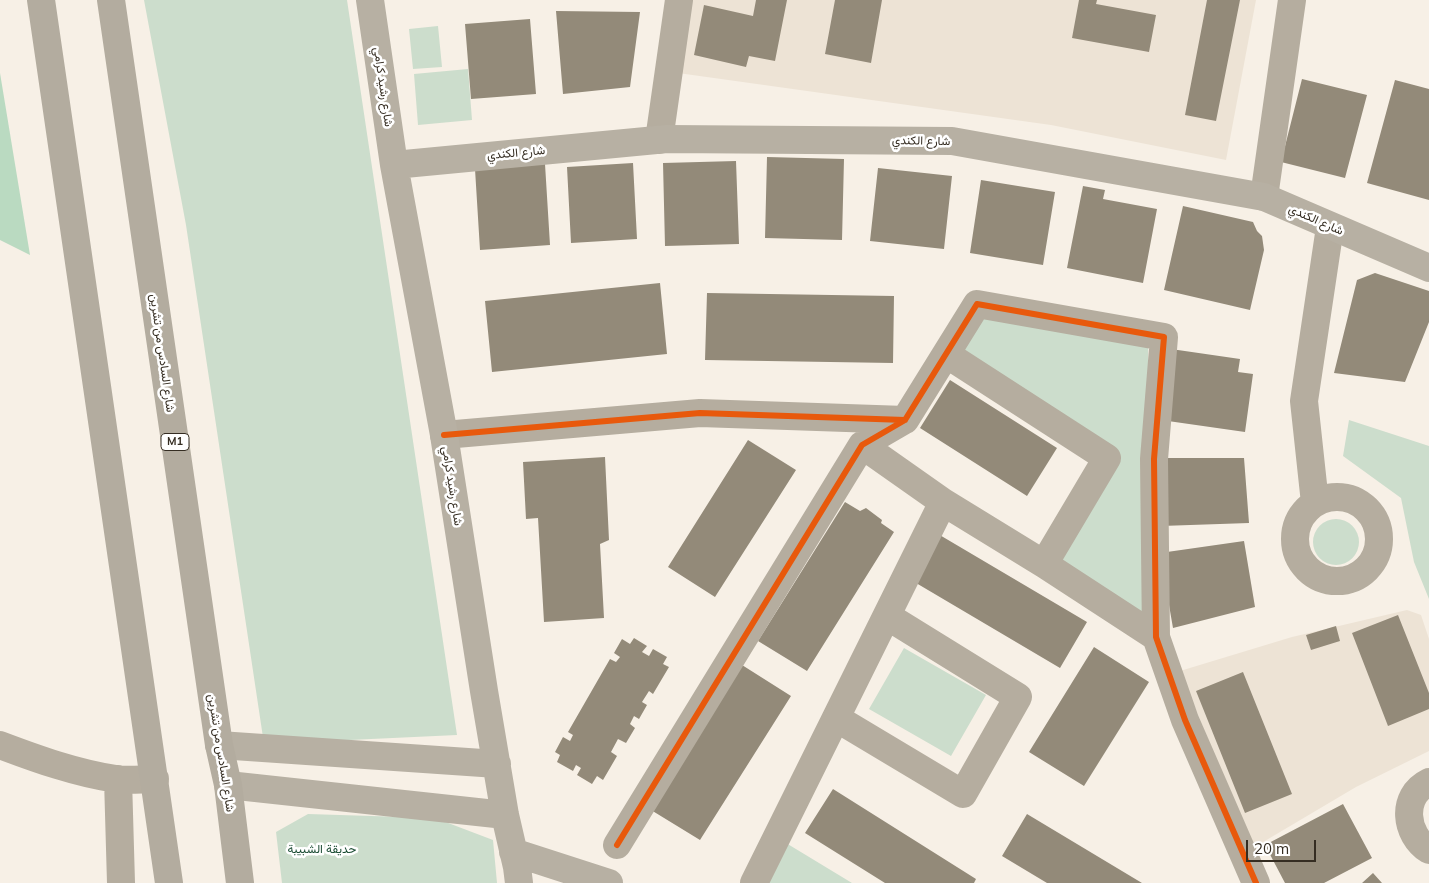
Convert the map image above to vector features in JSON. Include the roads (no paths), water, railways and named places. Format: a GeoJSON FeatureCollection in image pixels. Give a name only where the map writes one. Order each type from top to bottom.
{"type":"FeatureCollection","features":[{"type":"Feature","properties":{"kind":"highway"},"geometry":{"type":"LineString","coordinates":[[41,0],[169,883]]}},
{"type":"Feature","properties":{"kind":"highway","name":"شارع السادس من تشرين"},"geometry":{"type":"LineString","coordinates":[[110,0],[219,745],[228,785],[240,883]]}},
{"type":"Feature","properties":{"kind":"main road","name":"شارع رشيد كرامي"},"geometry":{"type":"LineString","coordinates":[[370,0],[394,165],[444,435],[482,681],[516,867]]}},
{"type":"Feature","properties":{"kind":"main road","name":"شارع الكندي"},"geometry":{"type":"LineString","coordinates":[[394,165],[659,140],[952,141],[1264,197],[1429,268]]}},
{"type":"Feature","properties":{"kind":"main road"},"geometry":{"type":"LineString","coordinates":[[219,745],[497,764]]}},
{"type":"Feature","properties":{"kind":"main road"},"geometry":{"type":"LineString","coordinates":[[228,785],[505,814]]}},
{"type":"Feature","properties":{"kind":"main road"},"geometry":{"type":"LineString","coordinates":[[516,867],[563,883]]}},
{"type":"Feature","properties":{"kind":"main road"},"geometry":{"type":"LineString","coordinates":[[516,867],[609,883]]}},
{"type":"Feature","properties":{"kind":"street"},"geometry":{"type":"LineString","coordinates":[[659,140],[679,0]]}},
{"type":"Feature","properties":{"kind":"street"},"geometry":{"type":"LineString","coordinates":[[1264,197],[1292,0]]}},
{"type":"Feature","properties":{"kind":"street"},"geometry":{"type":"LineString","coordinates":[[1315,503],[1304,401],[1330,227]]}},
{"type":"Feature","properties":{"kind":"street"},"geometry":{"type":"LineString","coordinates":[[617,845],[862,445],[905,420],[977,304],[1164,337],[1154,459],[1156,636],[1184,720],[1256,883]]}},
{"type":"Feature","properties":{"kind":"street"},"geometry":{"type":"LineString","coordinates":[[946,354],[1107,458],[1044,564]]}},
{"type":"Feature","properties":{"kind":"street"},"geometry":{"type":"LineString","coordinates":[[444,435],[700,413],[905,420]]}},
{"type":"Feature","properties":{"kind":"street"},"geometry":{"type":"LineString","coordinates":[[862,445],[943,502],[1156,636]]}},
{"type":"Feature","properties":{"kind":"street"},"geometry":{"type":"LineString","coordinates":[[754,883],[943,502]]}},
{"type":"Feature","properties":{"kind":"street"},"geometry":{"type":"LineString","coordinates":[[836,718],[963,794],[1018,697],[887,616]]}},
{"type":"Feature","properties":{"kind":"street"},"geometry":{"type":"LineString","coordinates":[[0,745],[54,764],[118,779],[155,779]]}},
{"type":"Feature","properties":{"kind":"street"},"geometry":{"type":"LineString","coordinates":[[118,779],[121,883]]}},
{"type":"Feature","properties":{"kind":"street"},"geometry":{"type":"LineString","coordinates":[[1429,782],[1416,794],[1410,805],[1408,818],[1411,830],[1418,841],[1429,850]]}},
{"type":"Feature","properties":{"kind":"park label","name":"حديقة الشبيبة"},"geometry":{"type":"Point","coordinates":[322,849]}}]}
